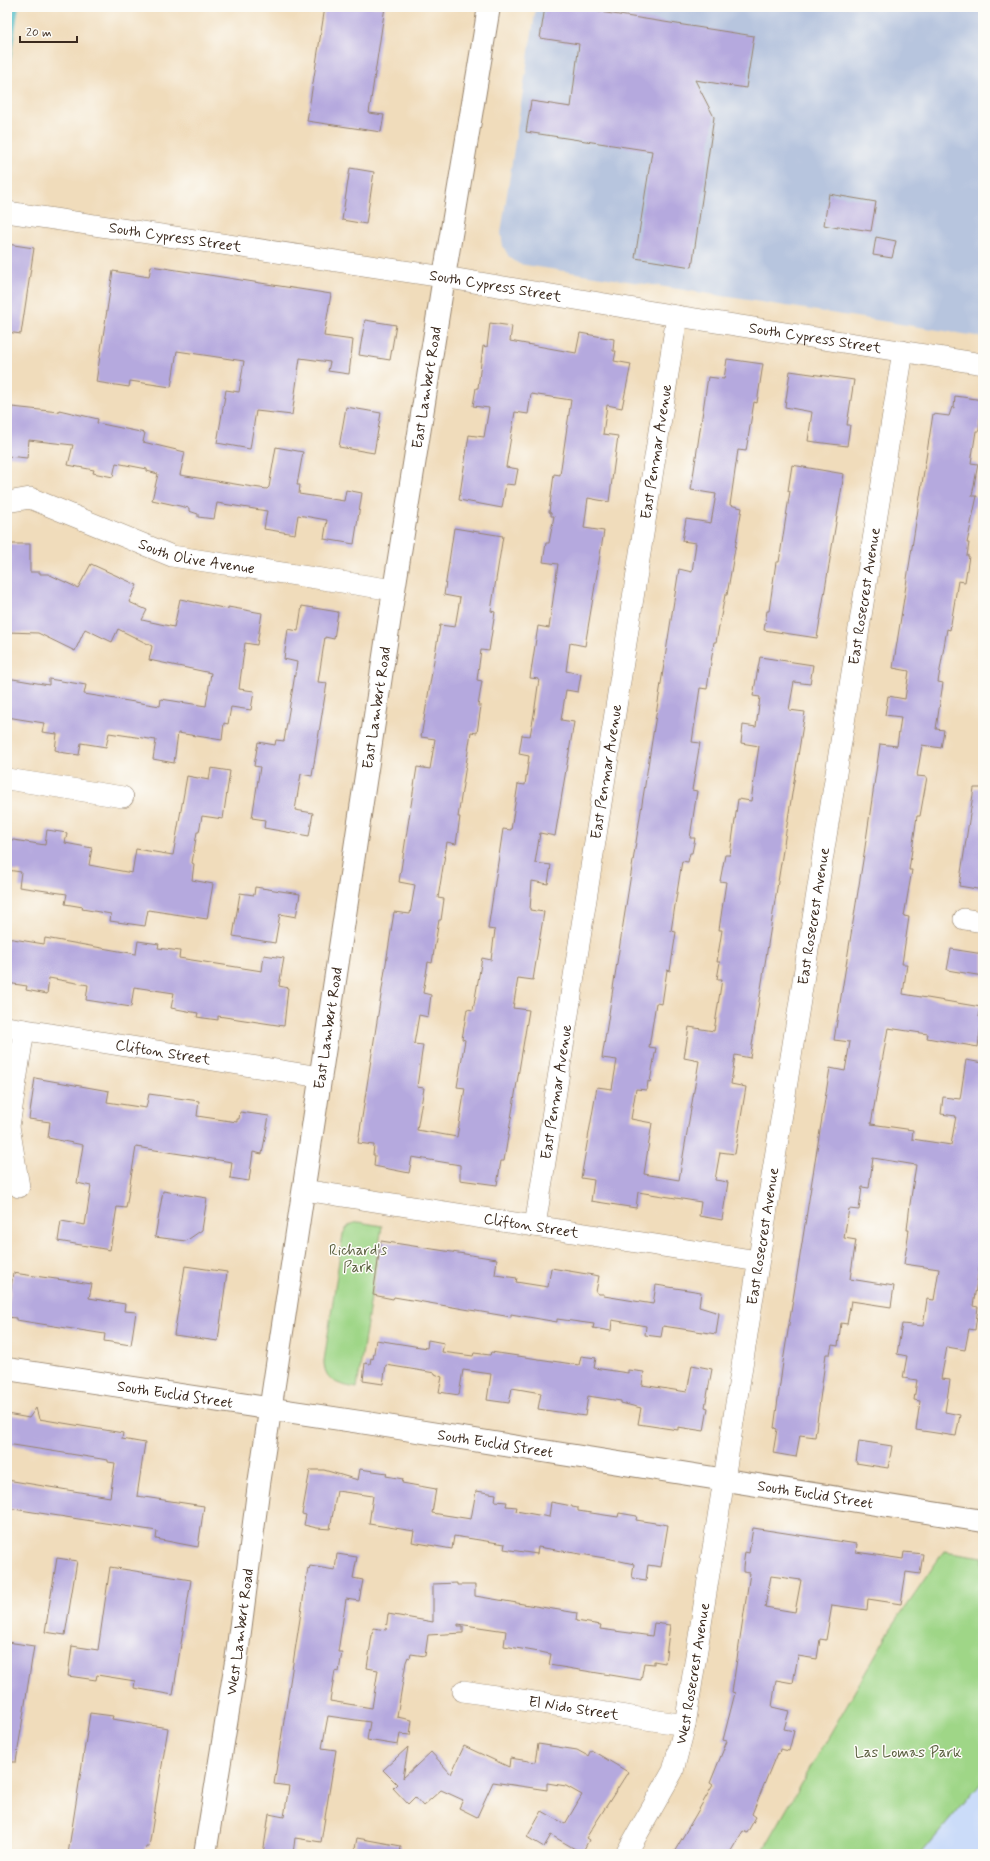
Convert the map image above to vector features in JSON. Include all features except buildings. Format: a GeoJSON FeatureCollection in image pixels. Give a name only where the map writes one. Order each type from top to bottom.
{"type":"FeatureCollection","features":[{"type":"Feature","properties":{"kind":"main road","name":"East Lambert Road"},"geometry":{"type":"LineString","coordinates":[[271,1410],[394,590],[489,7]]}},
{"type":"Feature","properties":{"kind":"main road","name":"South Euclid Street"},"geometry":{"type":"LineString","coordinates":[[7,1369],[271,1410],[380,1425],[723,1480],[982,1517]]}},
{"type":"Feature","properties":{"kind":"main road","name":"West Lambert Road"},"geometry":{"type":"LineString","coordinates":[[205,1854],[234,1669],[259,1484],[271,1410]]}},
{"type":"Feature","properties":{"kind":"street","name":"South Cypress Street"},"geometry":{"type":"LineString","coordinates":[[7,212],[444,277],[677,316],[983,364]]}},
{"type":"Feature","properties":{"kind":"street","name":"East Penmar Avenue"},"geometry":{"type":"LineString","coordinates":[[535,1226],[677,316]]}},
{"type":"Feature","properties":{"kind":"street","name":"East Rosecrest Avenue"},"geometry":{"type":"LineString","coordinates":[[723,1480],[903,351]]}},
{"type":"Feature","properties":{"kind":"street","name":"South Olive Avenue"},"geometry":{"type":"LineString","coordinates":[[7,502],[30,498],[172,556],[394,590]]}},
{"type":"Feature","properties":{"kind":"street"},"geometry":{"type":"LineString","coordinates":[[7,779],[123,798]]}},
{"type":"Feature","properties":{"kind":"street","name":"Clifton Street"},"geometry":{"type":"LineString","coordinates":[[16,1029],[320,1077]]}},
{"type":"Feature","properties":{"kind":"street"},"geometry":{"type":"LineString","coordinates":[[16,1029],[9,1126],[19,1187]]}},
{"type":"Feature","properties":{"kind":"street","name":"Clifton Street"},"geometry":{"type":"LineString","coordinates":[[304,1190],[758,1261]]}},
{"type":"Feature","properties":{"kind":"street","name":"West Rosecrest Avenue"},"geometry":{"type":"LineString","coordinates":[[626,1854],[673,1771],[685,1725],[723,1480]]}},
{"type":"Feature","properties":{"kind":"street","name":"El Nido Street"},"geometry":{"type":"LineString","coordinates":[[462,1690],[685,1725]]}},
{"type":"Feature","properties":{"kind":"shaded area"},"geometry":{"type":"Polygon","coordinates":[[[536,7],[983,7],[983,337],[519,264],[509,257],[503,246],[501,233],[536,7]]]}},
{"type":"Feature","properties":{"kind":"shaded area"},"geometry":{"type":"Polygon","coordinates":[[[983,1780],[983,1854],[921,1854],[983,1780]]]}},
{"type":"Feature","properties":{"kind":"green space","name":"Richard's Park"},"geometry":{"type":"Polygon","coordinates":[[[359,1222],[382,1226],[357,1388],[339,1384],[330,1378],[327,1374],[324,1361],[343,1234],[350,1225],[359,1222]]]}},
{"type":"Feature","properties":{"kind":"green space","name":"Las Lomas Park"},"geometry":{"type":"Polygon","coordinates":[[[944,1551],[983,1557],[983,1780],[921,1854],[761,1854],[891,1628],[944,1551]]]}},
{"type":"Feature","properties":{"kind":"waterway"},"geometry":{"type":"LineString","coordinates":[[7,68],[16,7]]}}]}
